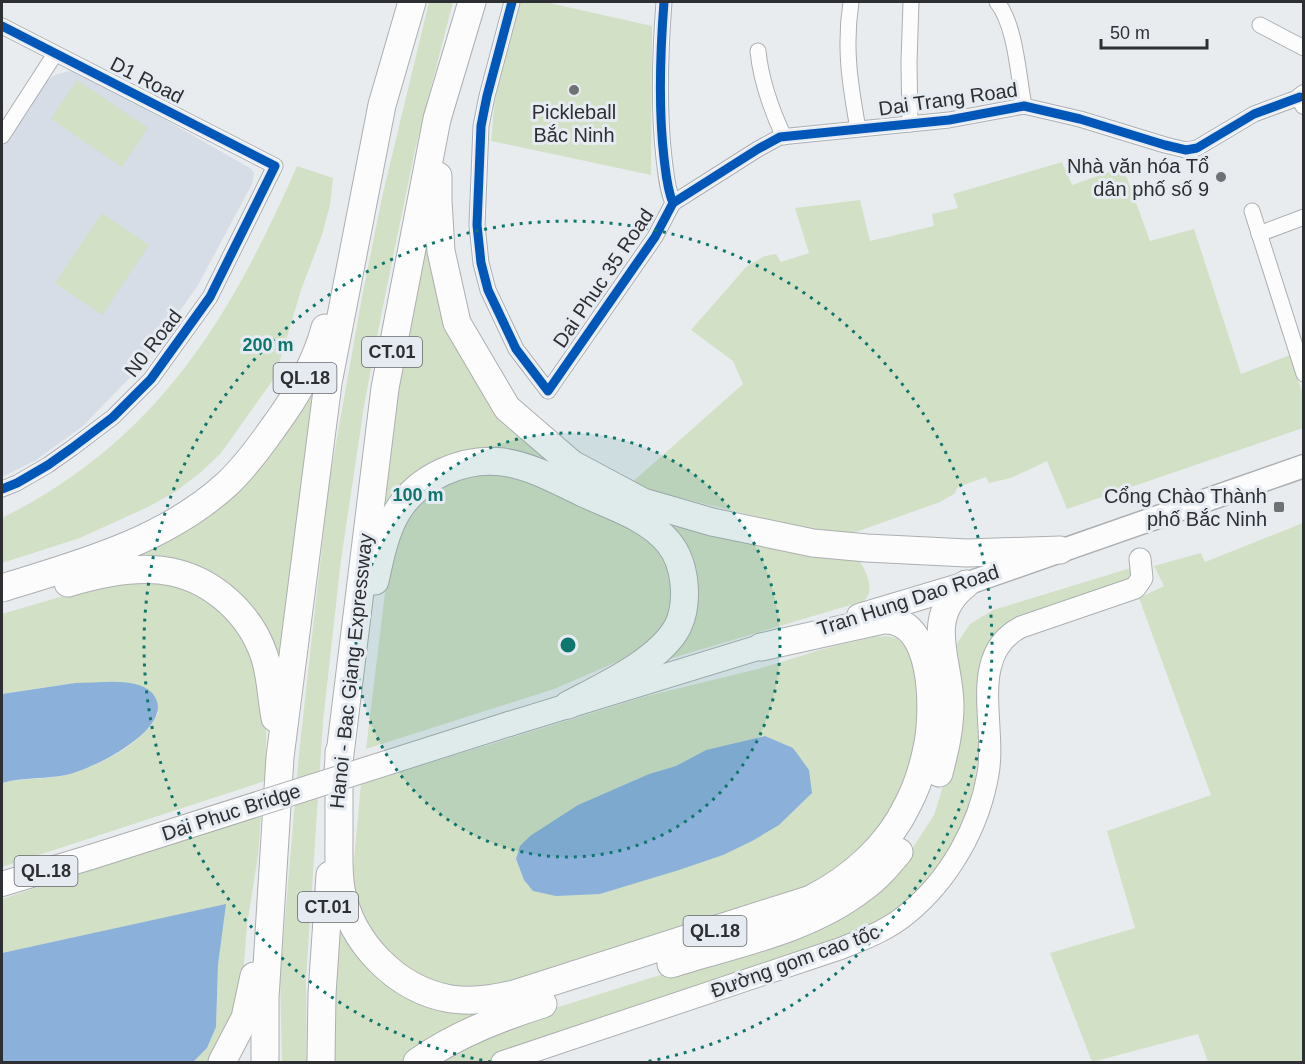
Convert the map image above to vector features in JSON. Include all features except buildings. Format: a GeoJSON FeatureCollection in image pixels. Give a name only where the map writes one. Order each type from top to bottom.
{"type":"FeatureCollection","features":[{"type":"Feature","properties":{"kind":"highway"},"geometry":{"type":"LineString","coordinates":[[472,2],[438,167],[441,251],[457,323],[507,408],[572,464],[643,502],[712,522],[813,543],[867,548],[967,553],[1060,550]]}},
{"type":"Feature","properties":{"kind":"highway","name":"Hanoi - Bac Giang Expressway"},"geometry":{"type":"LineString","coordinates":[[321,1062],[322,994],[339,752],[385,388],[437,119],[472,2]]}},
{"type":"Feature","properties":{"kind":"highway","name":"QL.18"},"geometry":{"type":"LineString","coordinates":[[2,588],[67,568],[131,544],[194,509],[228,483],[254,454],[290,405],[305,379],[322,339],[373,107],[411,6]]}},
{"type":"Feature","properties":{"kind":"highway","name":"CT.01"},"geometry":{"type":"LineString","coordinates":[[265,1062],[265,998],[274,821],[280,757],[328,383],[382,105],[411,6]]}},
{"type":"Feature","properties":{"kind":"highway"},"geometry":{"type":"LineString","coordinates":[[345,708],[380,561],[389,528],[396,513],[417,487],[438,475],[462,465],[489,462],[512,464],[537,472],[637,518],[654,528],[670,544],[679,562],[684,582],[684,600],[678,626],[670,638],[628,673],[568,705]]}},
{"type":"Feature","properties":{"kind":"highway"},"geometry":{"type":"LineString","coordinates":[[2,605],[76,581],[116,572],[172,573],[209,587],[226,599],[241,615],[263,653],[270,681],[280,757]]}},
{"type":"Feature","properties":{"kind":"highway"},"geometry":{"type":"LineString","coordinates":[[417,1062],[450,1040],[495,1020],[791,927],[832,908],[865,887],[889,864],[910,837],[933,793],[945,753],[950,725],[950,688],[940,644],[940,630],[950,602],[958,589],[966,584]]}},
{"type":"Feature","properties":{"kind":"highway","name":"Tran Hung Dao Road"},"geometry":{"type":"LineString","coordinates":[[508,724],[966,584]]}},
{"type":"Feature","properties":{"kind":"highway","name":"QL.18"},"geometry":{"type":"LineString","coordinates":[[339,752],[341,889],[353,923],[370,951],[394,974],[419,989],[433,994],[461,1000],[508,996],[811,898],[853,872],[888,836],[911,798],[921,773],[928,741],[930,689],[925,658],[916,637],[902,623],[883,620],[761,647]]}},
{"type":"Feature","properties":{"kind":"highway","name":"Dai Phuc Bridge"},"geometry":{"type":"LineString","coordinates":[[2,884],[508,724]]}},
{"type":"Feature","properties":{"kind":"highway"},"geometry":{"type":"LineString","coordinates":[[222,1062],[245,1018],[252,990],[258,905],[274,821]]}},
{"type":"Feature","properties":{"kind":"main road","name":"Tran Hung Dao Road"},"geometry":{"type":"LineString","coordinates":[[966,584],[1304,466]]}},
{"type":"Feature","properties":{"kind":"main road","name":"Đường gom cao tốc"},"geometry":{"type":"LineString","coordinates":[[502,1062],[842,948],[888,927],[906,915],[934,886],[959,853],[981,802],[991,749],[989,667],[996,648],[1009,633],[1021,627],[1135,588],[1142,578],[1140,560]]}},
{"type":"Feature","properties":{"kind":"street","name":"Dai Phuc 35 Road"},"geometry":{"type":"LineString","coordinates":[[512,2],[481,126],[477,225],[481,263],[488,290],[516,349],[548,391],[656,237],[673,203],[666,178],[660,128],[664,2]]}},
{"type":"Feature","properties":{"kind":"street"},"geometry":{"type":"LineString","coordinates":[[851,2],[846,32],[849,72],[858,129]]}},
{"type":"Feature","properties":{"kind":"street"},"geometry":{"type":"LineString","coordinates":[[910,124],[911,2]]}},
{"type":"Feature","properties":{"kind":"street"},"geometry":{"type":"LineString","coordinates":[[997,2],[1003,10],[1010,29],[1024,106]]}},
{"type":"Feature","properties":{"kind":"street"},"geometry":{"type":"LineString","coordinates":[[1260,25],[1304,48]]}},
{"type":"Feature","properties":{"kind":"street","name":"D1 Road"},"geometry":{"type":"LineString","coordinates":[[2,26],[275,166]]}},
{"type":"Feature","properties":{"kind":"street"},"geometry":{"type":"LineString","coordinates":[[758,51],[760,74],[784,137]]}},
{"type":"Feature","properties":{"kind":"street"},"geometry":{"type":"LineString","coordinates":[[2,136],[55,54]]}},
{"type":"Feature","properties":{"kind":"street","name":"Dai Trang Road"},"geometry":{"type":"LineString","coordinates":[[673,203],[766,144],[784,137],[949,120],[1024,106],[1190,150],[1254,114],[1302,99]]}},
{"type":"Feature","properties":{"kind":"street","name":"N0 Road"},"geometry":{"type":"LineString","coordinates":[[2,489],[16,483],[72,448],[113,417],[151,379],[214,289],[275,166]]}},
{"type":"Feature","properties":{"kind":"street"},"geometry":{"type":"LineString","coordinates":[[1252,211],[1304,374]]}},
{"type":"Feature","properties":{"kind":"street"},"geometry":{"type":"LineString","coordinates":[[1259,234],[1304,217]]}},
{"type":"Feature","properties":{"kind":"shaded area"},"geometry":{"type":"Polygon","coordinates":[[[76,69],[250,168],[254,173],[252,184],[198,285],[142,365],[83,426],[36,460],[2,477],[2,148],[44,83],[55,75],[76,69]]]}},
{"type":"Feature","properties":{"kind":"green space"},"geometry":{"type":"Polygon","coordinates":[[[429,2],[453,2],[415,150],[382,311],[364,406],[341,560],[323,722],[306,978],[307,1062],[282,1062],[280,978],[299,754],[329,483],[383,193],[429,2]]]}},
{"type":"Feature","properties":{"kind":"green space","name":"Pickleball Bắc Ninh"},"geometry":{"type":"Polygon","coordinates":[[[517,2],[545,2],[652,26],[651,175],[491,141],[495,100],[517,2]]]}},
{"type":"Feature","properties":{"kind":"green space"},"geometry":{"type":"Polygon","coordinates":[[[77,80],[148,128],[122,167],[51,119],[77,80]]]}},
{"type":"Feature","properties":{"kind":"green space"},"geometry":{"type":"Polygon","coordinates":[[[1062,162],[1072,185],[1123,167],[1150,241],[1194,229],[1241,374],[1290,355],[1303,395],[1303,428],[1067,509],[1047,461],[1011,478],[989,483],[986,477],[958,487],[954,494],[940,502],[856,532],[818,532],[629,485],[743,384],[733,361],[691,330],[747,266],[765,256],[776,254],[781,262],[809,253],[795,208],[860,200],[870,241],[934,226],[932,214],[958,208],[953,194],[1062,162]]]}},
{"type":"Feature","properties":{"kind":"green space"},"geometry":{"type":"Polygon","coordinates":[[[297,166],[333,178],[330,205],[275,377],[221,453],[175,492],[150,506],[80,538],[2,563],[2,518],[56,487],[104,452],[146,413],[182,370],[215,324],[244,275],[297,166]]]}},
{"type":"Feature","properties":{"kind":"green space"},"geometry":{"type":"Polygon","coordinates":[[[426,209],[458,336],[594,489],[477,456],[382,533],[386,453],[426,209]]]}},
{"type":"Feature","properties":{"kind":"green space"},"geometry":{"type":"Polygon","coordinates":[[[102,213],[149,245],[102,315],[55,283],[102,213]]]}},
{"type":"Feature","properties":{"kind":"green space"},"geometry":{"type":"Polygon","coordinates":[[[326,361],[280,677],[243,607],[125,564],[150,543],[195,517],[326,361]]]}},
{"type":"Feature","properties":{"kind":"green space"},"geometry":{"type":"Polygon","coordinates":[[[488,472],[525,479],[629,528],[661,551],[674,573],[668,627],[626,658],[554,689],[366,749],[385,593],[395,543],[416,503],[455,479],[488,472]]]}},
{"type":"Feature","properties":{"kind":"green space"},"geometry":{"type":"Polygon","coordinates":[[[643,512],[857,558],[868,580],[868,596],[864,601],[652,664],[692,604],[643,512]]]}},
{"type":"Feature","properties":{"kind":"green space"},"geometry":{"type":"Polygon","coordinates":[[[1303,523],[1303,1062],[1208,1062],[1198,1034],[1092,1062],[1050,953],[1135,928],[1107,831],[1211,795],[1139,598],[1164,586],[1154,566],[1201,553],[1205,562],[1303,523]]]}},
{"type":"Feature","properties":{"kind":"green space"},"geometry":{"type":"Polygon","coordinates":[[[1134,567],[1131,579],[1076,603],[981,665],[979,747],[970,803],[958,835],[949,850],[913,896],[899,908],[866,930],[517,1049],[487,1062],[433,1062],[508,1023],[758,944],[910,852],[934,815],[948,770],[954,648],[970,624],[993,610],[1134,567]]]}},
{"type":"Feature","properties":{"kind":"green space"},"geometry":{"type":"Polygon","coordinates":[[[143,580],[185,587],[219,608],[246,636],[267,706],[265,781],[2,867],[2,783],[67,774],[98,764],[140,737],[158,713],[138,685],[75,683],[2,694],[2,614],[70,594],[143,580]]]}},
{"type":"Feature","properties":{"kind":"green space"},"geometry":{"type":"Polygon","coordinates":[[[874,637],[897,638],[912,653],[924,714],[903,804],[839,877],[518,987],[432,990],[364,931],[352,880],[361,784],[647,696],[762,668],[823,649],[874,637]],[[765,736],[706,750],[676,766],[649,774],[578,805],[516,859],[524,880],[600,894],[694,864],[765,736]]]}},
{"type":"Feature","properties":{"kind":"green space"},"geometry":{"type":"Polygon","coordinates":[[[261,814],[258,856],[247,925],[241,1002],[213,1062],[193,1062],[207,1048],[216,1027],[218,965],[225,905],[2,953],[2,899],[261,814]]]}},
{"type":"Feature","properties":{"kind":"green space"},"geometry":{"type":"Polygon","coordinates":[[[333,901],[409,993],[565,988],[404,1062],[328,1062],[333,901]]]}},
{"type":"Feature","properties":{"kind":"water"},"geometry":{"type":"Polygon","coordinates":[[[116,682],[142,686],[156,699],[158,709],[154,720],[136,740],[86,768],[61,776],[20,779],[2,783],[2,694],[75,683],[116,682]]]}},
{"type":"Feature","properties":{"kind":"water"},"geometry":{"type":"Polygon","coordinates":[[[765,736],[793,748],[809,770],[812,793],[779,825],[723,855],[600,894],[556,896],[533,891],[524,880],[516,859],[520,846],[530,836],[578,805],[649,774],[676,766],[706,750],[765,736]]]}},
{"type":"Feature","properties":{"kind":"water"},"geometry":{"type":"Polygon","coordinates":[[[226,904],[218,965],[216,1027],[207,1048],[193,1062],[2,1062],[2,953],[226,904]]]}},
{"type":"Feature","properties":{"kind":"cycle path"},"geometry":{"type":"LineString","coordinates":[[512,2],[481,126],[477,225],[481,263],[488,290],[516,349],[548,391],[655,237],[673,203],[666,176],[660,100],[664,2]]}},
{"type":"Feature","properties":{"kind":"cycle path"},"geometry":{"type":"LineString","coordinates":[[2,26],[275,166],[210,297],[151,379],[113,417],[72,448],[48,465],[2,489]]}},
{"type":"Feature","properties":{"kind":"cycle path"},"geometry":{"type":"LineString","coordinates":[[673,203],[780,137],[949,120],[1024,106],[1080,119],[1186,150],[1197,148],[1254,114],[1300,97]]}},
{"type":"Feature","properties":{"kind":"place","name":"Pickleball Bắc Ninh"},"geometry":{"type":"Point","coordinates":[574,90]}},
{"type":"Feature","properties":{"kind":"place","name":"Nhà văn hóa Tổ dân phố số 9"},"geometry":{"type":"Point","coordinates":[1221,177]}},
{"type":"Feature","properties":{"kind":"place","name":"Cổng Chào Thành phố Bắc Ninh"},"geometry":{"type":"Point","coordinates":[1279,507]}}]}
